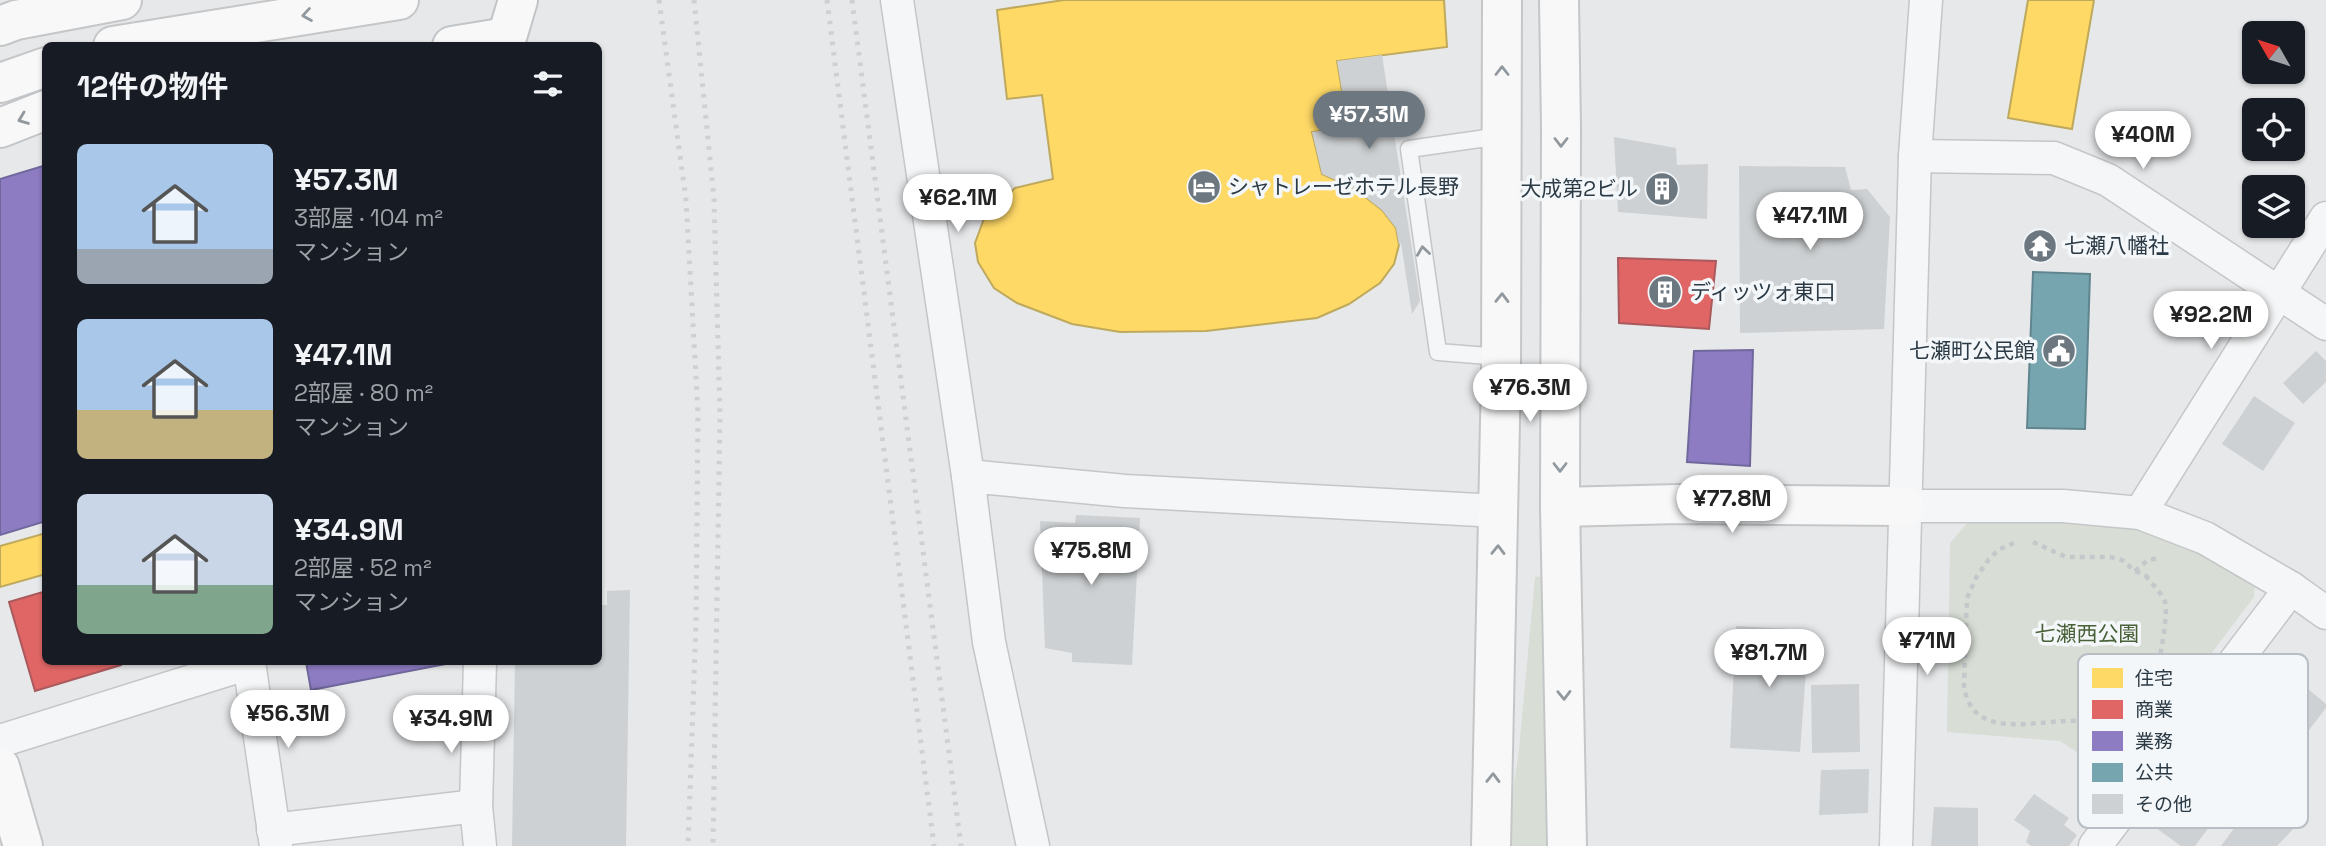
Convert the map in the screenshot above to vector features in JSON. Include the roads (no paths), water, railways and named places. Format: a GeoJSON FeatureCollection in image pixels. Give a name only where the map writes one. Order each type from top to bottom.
{"type":"FeatureCollection","features":[{"type":"Feature","properties":{"kind":"street"},"geometry":{"type":"LineString","coordinates":[[0,26],[16,20],[122,0]]}},
{"type":"Feature","properties":{"kind":"street"},"geometry":{"type":"LineString","coordinates":[[138,42],[399,0]]}},
{"type":"Feature","properties":{"kind":"street"},"geometry":{"type":"LineString","coordinates":[[506,41],[518,0]]}},
{"type":"Feature","properties":{"kind":"street"},"geometry":{"type":"LineString","coordinates":[[897,0],[968,476],[989,642],[1033,846]]}},
{"type":"Feature","properties":{"kind":"street"},"geometry":{"type":"LineString","coordinates":[[1491,846],[1501,357],[1502,0]]}},
{"type":"Feature","properties":{"kind":"street"},"geometry":{"type":"LineString","coordinates":[[1559,0],[1560,507],[1567,846]]}},
{"type":"Feature","properties":{"kind":"street"},"geometry":{"type":"LineString","coordinates":[[1896,846],[1915,156],[1926,0]]}},
{"type":"Feature","properties":{"kind":"street"},"geometry":{"type":"LineString","coordinates":[[0,83],[42,68]]}},
{"type":"Feature","properties":{"kind":"street"},"geometry":{"type":"LineString","coordinates":[[0,128],[42,112]]}},
{"type":"Feature","properties":{"kind":"street"},"geometry":{"type":"LineString","coordinates":[[1915,156],[2054,158],[2108,180],[2326,324]]}},
{"type":"Feature","properties":{"kind":"street"},"geometry":{"type":"LineString","coordinates":[[2140,513],[2326,218]]}},
{"type":"Feature","properties":{"kind":"street"},"geometry":{"type":"LineString","coordinates":[[968,476],[1165,493],[1498,511]]}},
{"type":"Feature","properties":{"kind":"street"},"geometry":{"type":"LineString","coordinates":[[1560,507],[1679,504],[2063,506],[2140,513],[2205,538],[2291,588],[2326,613]]}},
{"type":"Feature","properties":{"kind":"street"},"geometry":{"type":"LineString","coordinates":[[2241,654],[2291,588]]}},
{"type":"Feature","properties":{"kind":"street"},"geometry":{"type":"LineString","coordinates":[[0,741],[240,665]]}},
{"type":"Feature","properties":{"kind":"street"},"geometry":{"type":"LineString","coordinates":[[249,665],[274,838],[477,806]]}},
{"type":"Feature","properties":{"kind":"street"},"geometry":{"type":"LineString","coordinates":[[480,665],[477,806],[480,846]]}},
{"type":"Feature","properties":{"kind":"street"},"geometry":{"type":"LineString","coordinates":[[0,767],[23,846]]}},
{"type":"Feature","properties":{"kind":"street"},"geometry":{"type":"LineString","coordinates":[[2095,846],[2109,828]]}},
{"type":"Feature","properties":{"kind":"lane"},"geometry":{"type":"LineString","coordinates":[[1501,357],[1438,352],[1409,149],[1503,136]]}},
{"type":"Feature","properties":{"kind":"railway"},"geometry":{"type":"LineString","coordinates":[[659,0],[686,200],[698,413],[696,622],[688,846]]}},
{"type":"Feature","properties":{"kind":"railway"},"geometry":{"type":"LineString","coordinates":[[694,0],[714,199],[720,415],[713,846]]}},
{"type":"Feature","properties":{"kind":"railway"},"geometry":{"type":"LineString","coordinates":[[827,0],[934,846]]}},
{"type":"Feature","properties":{"kind":"railway"},"geometry":{"type":"LineString","coordinates":[[852,0],[961,846]]}},
{"type":"Feature","properties":{"kind":"place","name":"シャトレーゼホテル長野"},"geometry":{"type":"Point","coordinates":[1204,187]}},
{"type":"Feature","properties":{"kind":"place","name":"大成第2ビル"},"geometry":{"type":"Point","coordinates":[1662,189]}},
{"type":"Feature","properties":{"kind":"place","name":"七瀬八幡社"},"geometry":{"type":"Point","coordinates":[2040,246]}},
{"type":"Feature","properties":{"kind":"place","name":"ディッツォ東口"},"geometry":{"type":"Point","coordinates":[1665,292]}},
{"type":"Feature","properties":{"kind":"place","name":"七瀬町公民館"},"geometry":{"type":"Point","coordinates":[2059,351]}},
{"type":"Feature","properties":{"kind":"park label","name":"七瀬西公園"},"geometry":{"type":"Point","coordinates":[2087,634]}}]}
